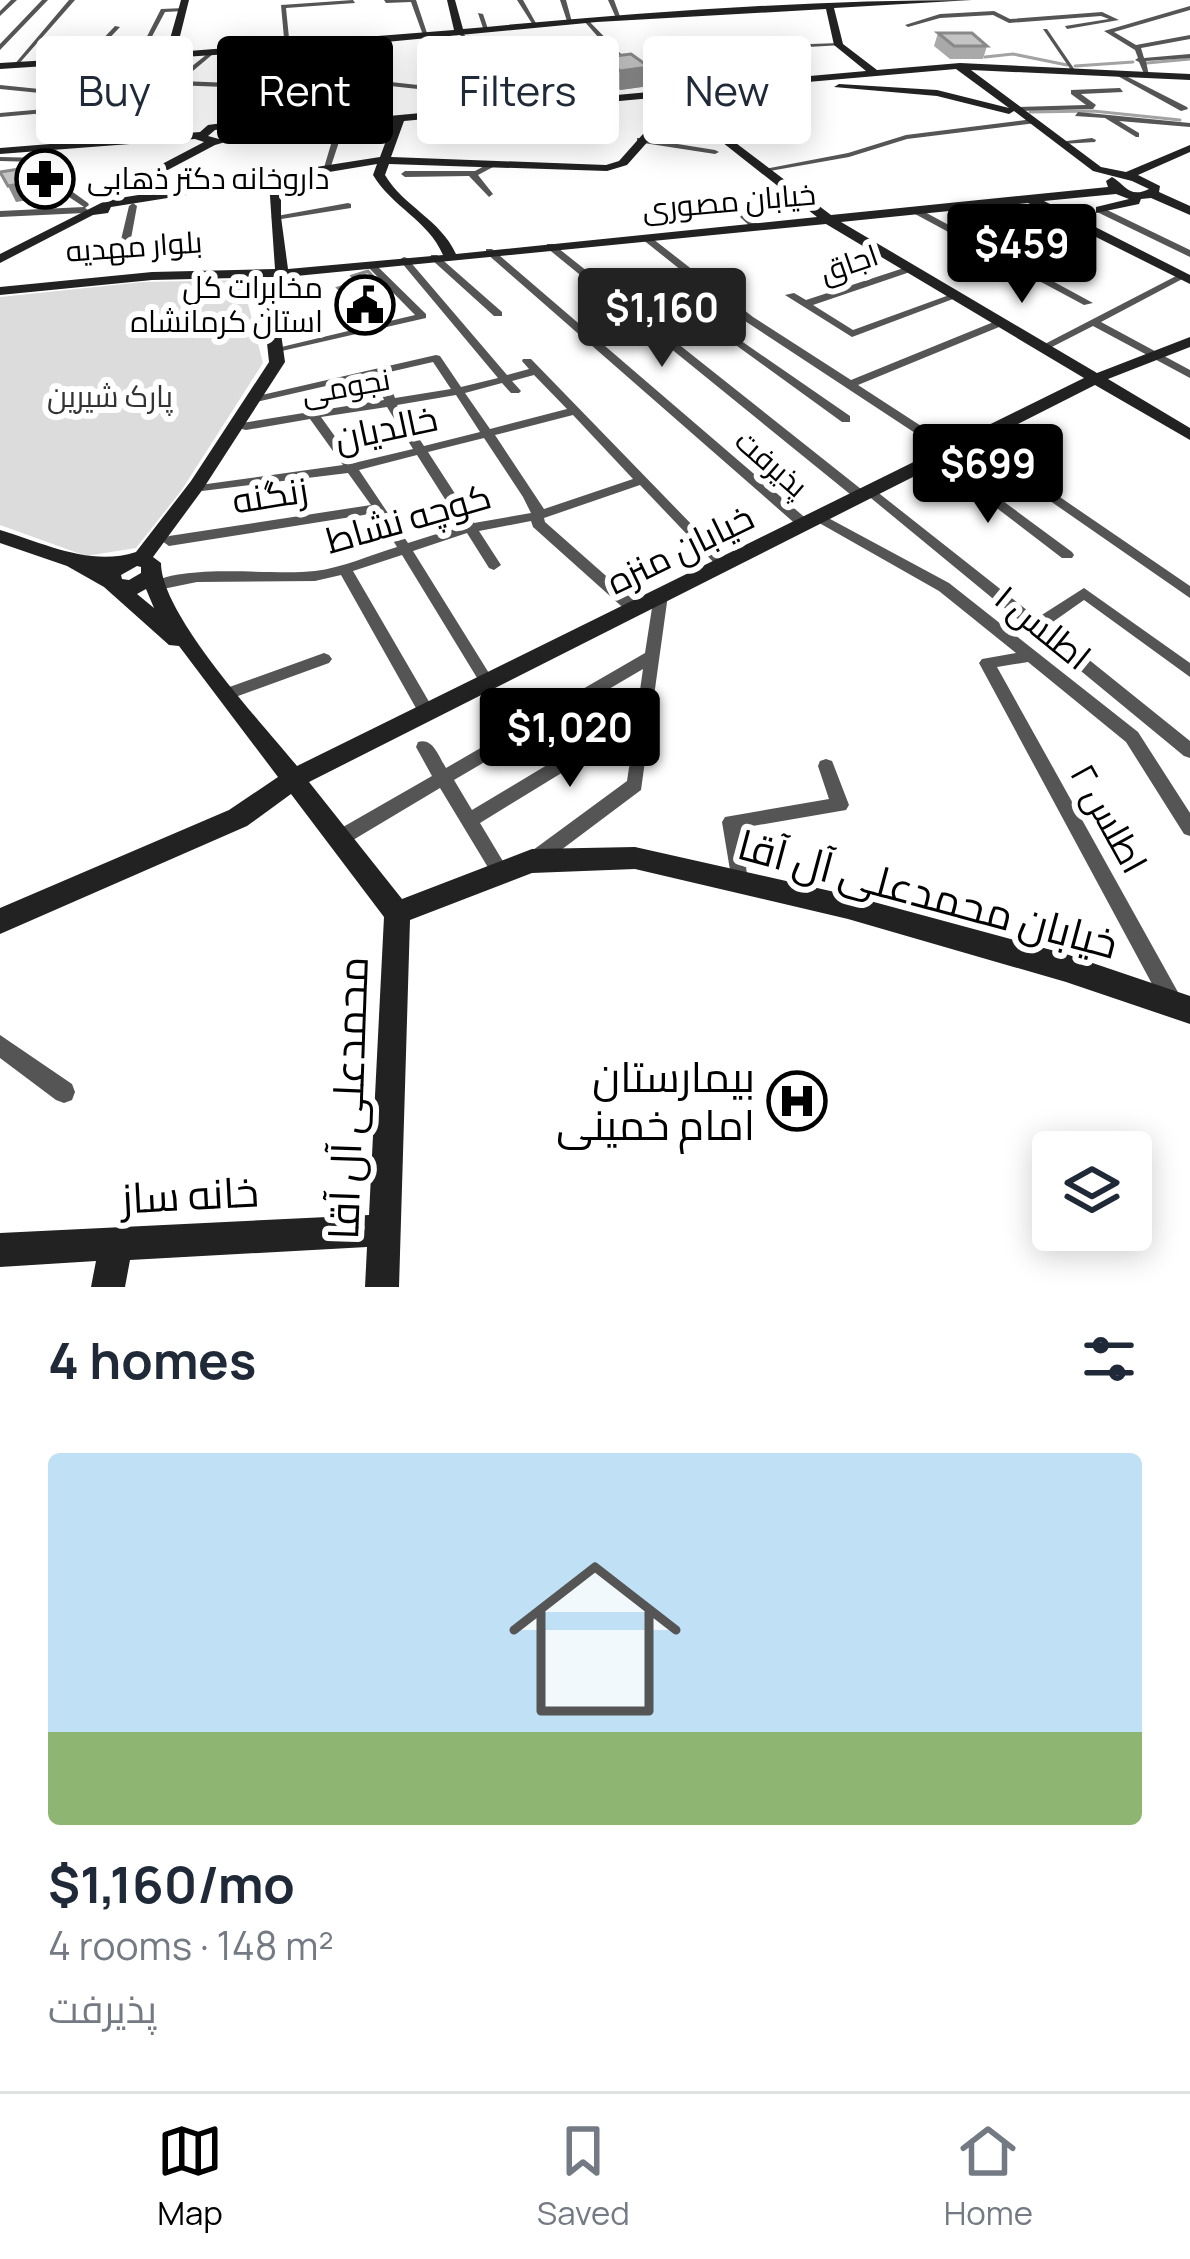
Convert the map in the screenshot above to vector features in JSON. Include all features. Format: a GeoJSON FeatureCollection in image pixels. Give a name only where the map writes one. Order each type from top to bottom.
{"type":"FeatureCollection","features":[{"type":"Feature","properties":{"kind":"main road"},"geometry":{"type":"LineString","coordinates":[[451,0],[459,31]]}},
{"type":"Feature","properties":{"kind":"main road"},"geometry":{"type":"LineString","coordinates":[[393,39],[570,21],[938,0]]}},
{"type":"Feature","properties":{"kind":"main road"},"geometry":{"type":"LineString","coordinates":[[820,5],[968,0]]}},
{"type":"Feature","properties":{"kind":"main road"},"geometry":{"type":"LineString","coordinates":[[820,5],[839,45],[876,73]]}},
{"type":"Feature","properties":{"kind":"main road"},"geometry":{"type":"LineString","coordinates":[[193,52],[217,53]]}},
{"type":"Feature","properties":{"kind":"main road"},"geometry":{"type":"LineString","coordinates":[[0,66],[36,66]]}},
{"type":"Feature","properties":{"kind":"main road"},"geometry":{"type":"LineString","coordinates":[[960,66],[1134,195],[1135,201],[1100,210]]}},
{"type":"Feature","properties":{"kind":"main road"},"geometry":{"type":"LineString","coordinates":[[811,80],[960,66],[1190,77]]}},
{"type":"Feature","properties":{"kind":"main road"},"geometry":{"type":"LineString","coordinates":[[811,80],[876,73]]}},
{"type":"Feature","properties":{"kind":"main road"},"geometry":{"type":"LineString","coordinates":[[818,79],[833,86],[938,93],[1026,116]]}},
{"type":"Feature","properties":{"kind":"main road"},"geometry":{"type":"LineString","coordinates":[[393,119],[643,93]]}},
{"type":"Feature","properties":{"kind":"main road"},"geometry":{"type":"LineString","coordinates":[[400,118],[379,175],[384,186],[444,236],[442,256]]}},
{"type":"Feature","properties":{"kind":"main road"},"geometry":{"type":"LineString","coordinates":[[89,208],[383,160],[607,168],[623,163],[643,138]]}},
{"type":"Feature","properties":{"kind":"main road"},"geometry":{"type":"LineString","coordinates":[[0,259],[206,139]]}},
{"type":"Feature","properties":{"kind":"main road"},"geometry":{"type":"LineString","coordinates":[[0,156],[217,139]]}},
{"type":"Feature","properties":{"kind":"main road"},"geometry":{"type":"LineString","coordinates":[[731,144],[829,220],[1190,435]]}},
{"type":"Feature","properties":{"kind":"main road"},"geometry":{"type":"LineString","coordinates":[[1120,182],[1190,148]]}},
{"type":"Feature","properties":{"kind":"main road"},"geometry":{"type":"LineString","coordinates":[[762,168],[759,174],[803,210],[785,224]]}},
{"type":"Feature","properties":{"kind":"main road"},"geometry":{"type":"LineString","coordinates":[[135,574],[275,368],[277,351],[269,316],[276,270],[275,179]]}},
{"type":"Feature","properties":{"kind":"main road"},"geometry":{"type":"LineString","coordinates":[[1120,182],[1147,182],[1154,193],[1190,211]]}},
{"type":"Feature","properties":{"kind":"main road","name":"خیابان مصوری"},"geometry":{"type":"LineString","coordinates":[[276,270],[986,205],[1120,182]]}},
{"type":"Feature","properties":{"kind":"main road"},"geometry":{"type":"LineString","coordinates":[[1134,195],[1190,193]]}},
{"type":"Feature","properties":{"kind":"main road"},"geometry":{"type":"LineString","coordinates":[[1031,200],[1186,278]]}},
{"type":"Feature","properties":{"kind":"main road"},"geometry":{"type":"LineString","coordinates":[[259,300],[259,287],[276,270]]}},
{"type":"Feature","properties":{"kind":"main road","name":"بلوار مهدیه"},"geometry":{"type":"LineString","coordinates":[[0,288],[153,273],[276,270]]}},
{"type":"Feature","properties":{"kind":"main road","name":"بلوار مهدیه"},"geometry":{"type":"LineString","coordinates":[[153,273],[276,270]]}},
{"type":"Feature","properties":{"kind":"main road"},"geometry":{"type":"LineString","coordinates":[[239,274],[249,279],[269,316]]}},
{"type":"Feature","properties":{"kind":"main road","name":"خیابان منزه"},"geometry":{"type":"LineString","coordinates":[[0,921],[238,818],[295,778],[661,595],[1095,379],[1190,342]]}},
{"type":"Feature","properties":{"kind":"main road"},"geometry":{"type":"LineString","coordinates":[[135,574],[169,542],[207,488],[257,398]]}},
{"type":"Feature","properties":{"kind":"main road"},"geometry":{"type":"LineString","coordinates":[[0,536],[74,561],[135,574],[201,661]]}},
{"type":"Feature","properties":{"kind":"main road"},"geometry":{"type":"LineString","coordinates":[[135,574],[397,913]]}},
{"type":"Feature","properties":{"kind":"main road","name":"خیابان محمدعلی آل آقا"},"geometry":{"type":"LineString","coordinates":[[397,913],[532,860],[635,858],[870,913],[1182,1007]]}},
{"type":"Feature","properties":{"kind":"main road","name":"محمدعلی آل آقا"},"geometry":{"type":"LineString","coordinates":[[382,1287],[397,913]]}},
{"type":"Feature","properties":{"kind":"main road","name":"خانه ساز"},"geometry":{"type":"LineString","coordinates":[[0,1250],[385,1230]]}},
{"type":"Feature","properties":{"kind":"main road"},"geometry":{"type":"LineString","coordinates":[[107,1287],[116,1244]]}},
{"type":"Feature","properties":{"kind":"street"},"geometry":{"type":"LineString","coordinates":[[0,14],[14,0]]}},
{"type":"Feature","properties":{"kind":"street"},"geometry":{"type":"LineString","coordinates":[[0,47],[45,0]]}},
{"type":"Feature","properties":{"kind":"street"},"geometry":{"type":"LineString","coordinates":[[46,36],[72,0]]}},
{"type":"Feature","properties":{"kind":"street"},"geometry":{"type":"LineString","coordinates":[[386,2],[411,0],[426,35]]}},
{"type":"Feature","properties":{"kind":"street"},"geometry":{"type":"LineString","coordinates":[[520,0],[540,26]]}},
{"type":"Feature","properties":{"kind":"street"},"geometry":{"type":"LineString","coordinates":[[563,0],[570,21]]}},
{"type":"Feature","properties":{"kind":"street"},"geometry":{"type":"LineString","coordinates":[[611,0],[619,18]]}},
{"type":"Feature","properties":{"kind":"street"},"geometry":{"type":"LineString","coordinates":[[727,0],[740,12]]}},
{"type":"Feature","properties":{"kind":"street"},"geometry":{"type":"LineString","coordinates":[[286,36],[283,6],[353,1],[356,14]]}},
{"type":"Feature","properties":{"kind":"street"},"geometry":{"type":"LineString","coordinates":[[907,3],[927,16]]}},
{"type":"Feature","properties":{"kind":"street"},"geometry":{"type":"LineString","coordinates":[[483,7],[486,28]]}},
{"type":"Feature","properties":{"kind":"street"},"geometry":{"type":"LineString","coordinates":[[1109,32],[1190,8]]}},
{"type":"Feature","properties":{"kind":"street"},"geometry":{"type":"LineString","coordinates":[[149,36],[163,10],[186,9]]}},
{"type":"Feature","properties":{"kind":"street"},"geometry":{"type":"LineString","coordinates":[[908,25],[927,16],[994,13],[1009,22],[1102,14],[1116,20],[1067,27]]}},
{"type":"Feature","properties":{"kind":"street"},"geometry":{"type":"LineString","coordinates":[[940,16],[954,25]]}},
{"type":"Feature","properties":{"kind":"street"},"geometry":{"type":"LineString","coordinates":[[1160,17],[1173,22]]}},
{"type":"Feature","properties":{"kind":"street"},"geometry":{"type":"LineString","coordinates":[[55,21],[73,20]]}},
{"type":"Feature","properties":{"kind":"street"},"geometry":{"type":"LineString","coordinates":[[586,20],[601,36]]}},
{"type":"Feature","properties":{"kind":"street"},"geometry":{"type":"LineString","coordinates":[[109,36],[117,27]]}},
{"type":"Feature","properties":{"kind":"street"},"geometry":{"type":"LineString","coordinates":[[1099,27],[1136,47],[1186,38]]}},
{"type":"Feature","properties":{"kind":"street"},"geometry":{"type":"LineString","coordinates":[[1121,28],[1157,43]]}},
{"type":"Feature","properties":{"kind":"street"},"geometry":{"type":"LineString","coordinates":[[1045,30],[1076,71]]}},
{"type":"Feature","properties":{"kind":"street"},"geometry":{"type":"LineString","coordinates":[[1160,30],[1186,38]]}},
{"type":"Feature","properties":{"kind":"street"},"geometry":{"type":"LineString","coordinates":[[51,36],[60,31]]}},
{"type":"Feature","properties":{"kind":"street"},"geometry":{"type":"LineString","coordinates":[[459,31],[462,36]]}},
{"type":"Feature","properties":{"kind":"street"},"geometry":{"type":"LineString","coordinates":[[619,70],[758,48],[839,45]]}},
{"type":"Feature","properties":{"kind":"street"},"geometry":{"type":"LineString","coordinates":[[15,65],[36,46]]}},
{"type":"Feature","properties":{"kind":"street"},"geometry":{"type":"LineString","coordinates":[[1136,47],[1147,75]]}},
{"type":"Feature","properties":{"kind":"street"},"geometry":{"type":"LineString","coordinates":[[193,67],[211,53]]}},
{"type":"Feature","properties":{"kind":"street"},"geometry":{"type":"LineString","coordinates":[[1138,61],[1190,56]]}},
{"type":"Feature","properties":{"kind":"street"},"geometry":{"type":"LineString","coordinates":[[635,68],[643,77]]}},
{"type":"Feature","properties":{"kind":"street"},"geometry":{"type":"LineString","coordinates":[[0,112],[6,104],[0,98],[36,72]]}},
{"type":"Feature","properties":{"kind":"street"},"geometry":{"type":"LineString","coordinates":[[1116,74],[1184,109]]}},
{"type":"Feature","properties":{"kind":"street"},"geometry":{"type":"LineString","coordinates":[[0,87],[36,90]]}},
{"type":"Feature","properties":{"kind":"street"},"geometry":{"type":"LineString","coordinates":[[762,168],[856,154],[906,137],[1093,107],[1074,92],[1120,90]]}},
{"type":"Feature","properties":{"kind":"street"},"geometry":{"type":"LineString","coordinates":[[393,94],[402,95]]}},
{"type":"Feature","properties":{"kind":"street"},"geometry":{"type":"LineString","coordinates":[[32,101],[36,99]]}},
{"type":"Feature","properties":{"kind":"street"},"geometry":{"type":"LineString","coordinates":[[0,112],[36,112]]}},
{"type":"Feature","properties":{"kind":"street"},"geometry":{"type":"LineString","coordinates":[[1026,116],[1107,116],[1190,125]]}},
{"type":"Feature","properties":{"kind":"street"},"geometry":{"type":"LineString","coordinates":[[1107,116],[1136,135]]}},
{"type":"Feature","properties":{"kind":"street"},"geometry":{"type":"LineString","coordinates":[[1062,142],[1091,140]]}},
{"type":"Feature","properties":{"kind":"street"},"geometry":{"type":"LineString","coordinates":[[326,169],[334,144]]}},
{"type":"Feature","properties":{"kind":"street"},"geometry":{"type":"LineString","coordinates":[[663,144],[715,152]]}},
{"type":"Feature","properties":{"kind":"street"},"geometry":{"type":"LineString","coordinates":[[0,156],[39,160],[60,187],[89,208]]}},
{"type":"Feature","properties":{"kind":"street"},"geometry":{"type":"LineString","coordinates":[[405,174],[471,173],[490,165]]}},
{"type":"Feature","properties":{"kind":"street"},"geometry":{"type":"LineString","coordinates":[[471,173],[489,194]]}},
{"type":"Feature","properties":{"kind":"street"},"geometry":{"type":"LineString","coordinates":[[55,214],[65,196]]}},
{"type":"Feature","properties":{"kind":"street"},"geometry":{"type":"LineString","coordinates":[[125,244],[127,205]]}},
{"type":"Feature","properties":{"kind":"street"},"geometry":{"type":"LineString","coordinates":[[986,205],[1081,257]]}},
{"type":"Feature","properties":{"kind":"street"},"geometry":{"type":"LineString","coordinates":[[274,217],[348,206]]}},
{"type":"Feature","properties":{"kind":"street"},"geometry":{"type":"LineString","coordinates":[[0,214],[55,214],[89,208]]}},
{"type":"Feature","properties":{"kind":"street"},"geometry":{"type":"LineString","coordinates":[[1100,210],[1190,254]]}},
{"type":"Feature","properties":{"kind":"street"},"geometry":{"type":"LineString","coordinates":[[918,212],[1088,303]]}},
{"type":"Feature","properties":{"kind":"street"},"geometry":{"type":"LineString","coordinates":[[743,215],[755,226]]}},
{"type":"Feature","properties":{"kind":"street"},"geometry":{"type":"LineString","coordinates":[[645,237],[749,319],[944,454],[1067,555]]}},
{"type":"Feature","properties":{"kind":"street"},"geometry":{"type":"LineString","coordinates":[[550,246],[1190,751]]}},
{"type":"Feature","properties":{"kind":"street","name":"پذیرفت"},"geometry":{"type":"LineString","coordinates":[[489,251],[812,520]]}},
{"type":"Feature","properties":{"kind":"street"},"geometry":{"type":"LineString","coordinates":[[442,256],[498,314]]}},
{"type":"Feature","properties":{"kind":"street"},"geometry":{"type":"LineString","coordinates":[[404,260],[515,391]]}},
{"type":"Feature","properties":{"kind":"street"},"geometry":{"type":"LineString","coordinates":[[277,351],[422,316],[370,264]]}},
{"type":"Feature","properties":{"kind":"street","name":"اجاق"},"geometry":{"type":"LineString","coordinates":[[805,304],[910,269]]}},
{"type":"Feature","properties":{"kind":"street"},"geometry":{"type":"LineString","coordinates":[[1042,348],[1186,278]]}},
{"type":"Feature","properties":{"kind":"street"},"geometry":{"type":"LineString","coordinates":[[790,295],[852,334],[956,296]]}},
{"type":"Feature","properties":{"kind":"street"},"geometry":{"type":"LineString","coordinates":[[1093,322],[1190,375]]}},
{"type":"Feature","properties":{"kind":"street"},"geometry":{"type":"LineString","coordinates":[[849,385],[1000,323]]}},
{"type":"Feature","properties":{"kind":"street"},"geometry":{"type":"LineString","coordinates":[[670,342],[711,328]]}},
{"type":"Feature","properties":{"kind":"street"},"geometry":{"type":"LineString","coordinates":[[737,341],[846,419]]}},
{"type":"Feature","properties":{"kind":"street"},"geometry":{"type":"LineString","coordinates":[[257,398],[436,358],[529,495],[538,524],[634,609]]}},
{"type":"Feature","properties":{"kind":"street","name":"نجومی"},"geometry":{"type":"LineString","coordinates":[[245,426],[455,392],[505,379],[532,366],[575,411]]}},
{"type":"Feature","properties":{"kind":"street"},"geometry":{"type":"LineString","coordinates":[[379,373],[391,404],[494,565]]}},
{"type":"Feature","properties":{"kind":"street"},"geometry":{"type":"LineString","coordinates":[[575,411],[723,565]]}},
{"type":"Feature","properties":{"kind":"street","name":"خالدیان"},"geometry":{"type":"LineString","coordinates":[[207,488],[352,468],[575,411]]}},
{"type":"Feature","properties":{"kind":"street"},"geometry":{"type":"LineString","coordinates":[[316,418],[380,508],[487,682]]}},
{"type":"Feature","properties":{"kind":"street"},"geometry":{"type":"LineString","coordinates":[[972,440],[1187,588]]}},
{"type":"Feature","properties":{"kind":"street","name":"کوچه نشاط"},"geometry":{"type":"LineString","coordinates":[[135,574],[315,576],[469,528],[536,516],[642,480]]}},
{"type":"Feature","properties":{"kind":"street","name":"زنگنه"},"geometry":{"type":"LineString","coordinates":[[169,542],[380,508]]}},
{"type":"Feature","properties":{"kind":"street","name":"اطلس ۱"},"geometry":{"type":"LineString","coordinates":[[812,520],[944,586],[1132,736],[1190,828]]}},
{"type":"Feature","properties":{"kind":"street"},"geometry":{"type":"LineString","coordinates":[[345,569],[428,712]]}},
{"type":"Feature","properties":{"kind":"street"},"geometry":{"type":"LineString","coordinates":[[1037,626],[1084,592],[1190,671]]}},
{"type":"Feature","properties":{"kind":"street"},"geometry":{"type":"LineString","coordinates":[[532,860],[635,785],[661,595]]}},
{"type":"Feature","properties":{"kind":"street","name":"اطلس ۲"},"geometry":{"type":"LineString","coordinates":[[1032,656],[988,663],[1182,1007]]}},
{"type":"Feature","properties":{"kind":"street"},"geometry":{"type":"LineString","coordinates":[[342,837],[650,658]]}},
{"type":"Feature","properties":{"kind":"street"},"geometry":{"type":"LineString","coordinates":[[227,694],[324,659]]}},
{"type":"Feature","properties":{"kind":"street"},"geometry":{"type":"LineString","coordinates":[[470,820],[643,715]]}},
{"type":"Feature","properties":{"kind":"street"},"geometry":{"type":"LineString","coordinates":[[424,747],[501,873]]}},
{"type":"Feature","properties":{"kind":"street"},"geometry":{"type":"LineString","coordinates":[[739,882],[731,822],[840,805],[826,766]]}},
{"type":"Feature","properties":{"kind":"street"},"geometry":{"type":"LineString","coordinates":[[0,1045],[64,1091]]}},
{"type":"Feature","properties":{"kind":"green space","name":"پارک شیرین"},"geometry":{"type":"Polygon","coordinates":[[[242,280],[263,363],[181,491],[136,548],[86,556],[0,525],[0,297],[143,282],[242,280]]]}},
{"type":"Feature","properties":{"kind":"building"},"geometry":{"type":"Polygon","coordinates":[[[938,33],[972,33],[987,46],[954,46],[938,33]]]}},
{"type":"Feature","properties":{"kind":"building"},"geometry":{"type":"Polygon","coordinates":[[[631,54],[643,68],[620,71],[619,56],[631,54]]]}},
{"type":"Feature","properties":{"kind":"building"},"geometry":{"type":"Polygon","coordinates":[[[39,166],[45,180],[8,186],[0,172],[39,166]]]}},
{"type":"Feature","properties":{"kind":"building"},"geometry":{"type":"Polygon","coordinates":[[[368,271],[384,288],[370,293],[376,299],[355,305],[338,288],[357,282],[352,276],[368,271]]]}},
{"type":"Feature","properties":{"kind":"waterway"},"geometry":{"type":"LineString","coordinates":[[985,57],[1013,54],[1067,65]]}},
{"type":"Feature","properties":{"kind":"waterway"},"geometry":{"type":"LineString","coordinates":[[1147,63],[1190,59]]}},
{"type":"Feature","properties":{"kind":"waterway"},"geometry":{"type":"LineString","coordinates":[[1075,66],[1133,62]]}},
{"type":"Feature","properties":{"kind":"waterway"},"geometry":{"type":"LineString","coordinates":[[1030,112],[1093,111],[1180,120]]}},
{"type":"Feature","properties":{"kind":"place","name":"داروخانه دکتر ذهابی"},"geometry":{"type":"Point","coordinates":[45,179]}},
{"type":"Feature","properties":{"kind":"place","name":"مخابرات کل استان کرمانشاه"},"geometry":{"type":"Point","coordinates":[365,305]}},
{"type":"Feature","properties":{"kind":"place","name":"بیمارستان امام خمینی"},"geometry":{"type":"Point","coordinates":[797,1101]}}]}
